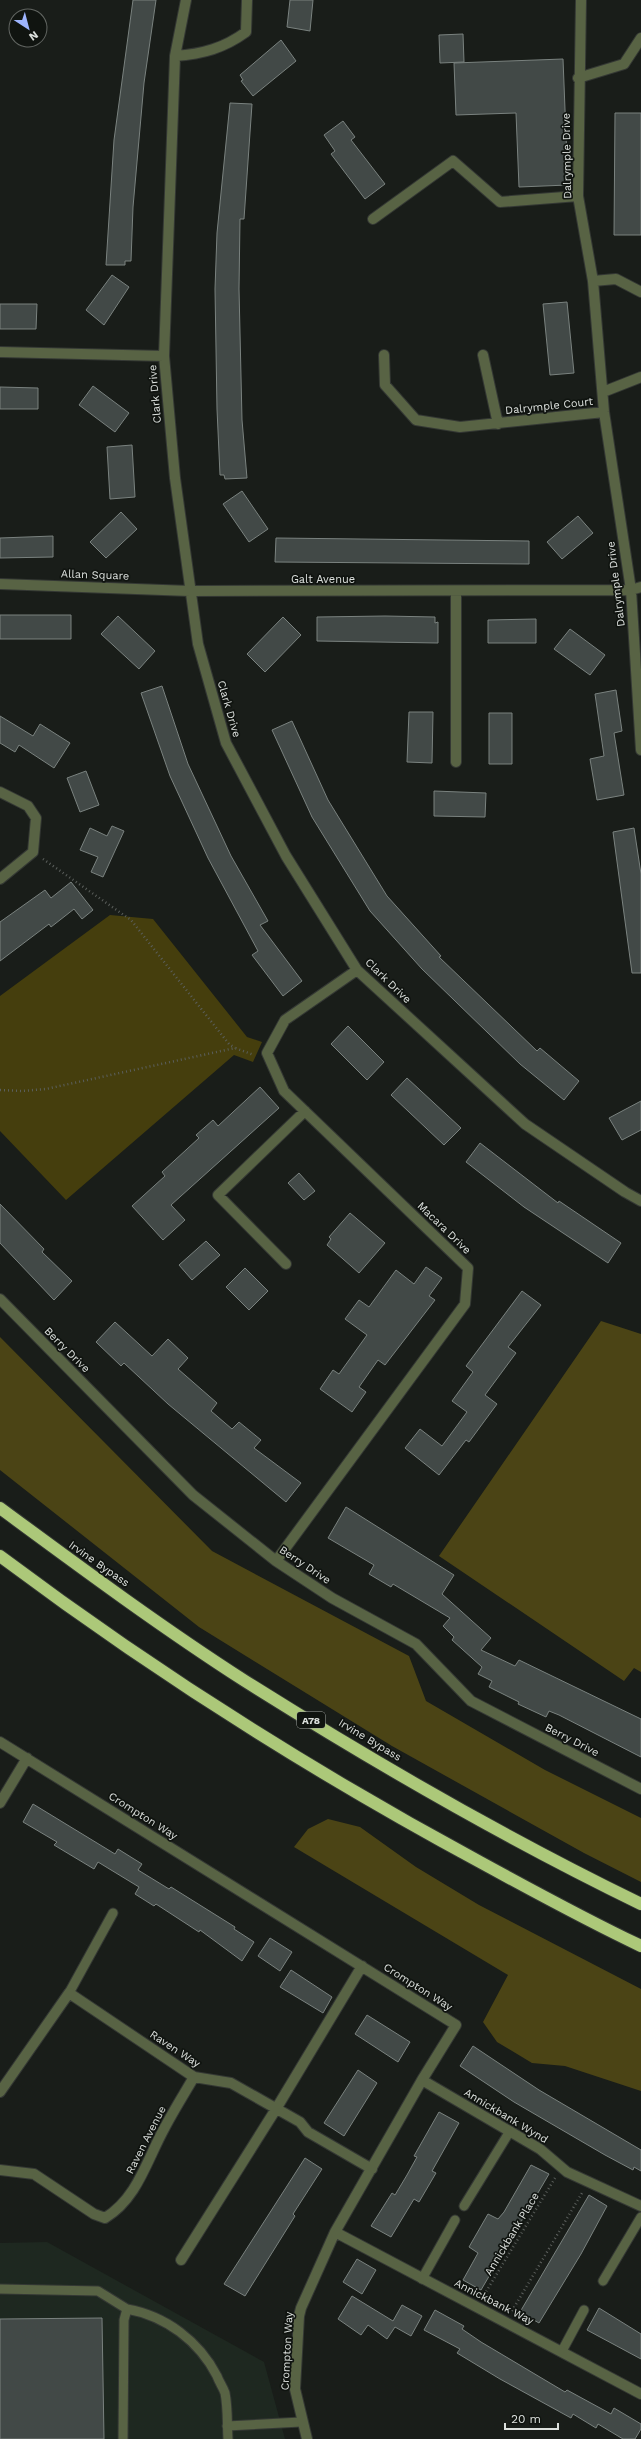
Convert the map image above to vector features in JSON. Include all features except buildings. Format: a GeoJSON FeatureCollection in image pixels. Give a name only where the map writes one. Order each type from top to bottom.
{"type":"FeatureCollection","features":[{"type":"Feature","properties":{"kind":"highway","name":"Irvine Bypass"},"geometry":{"type":"LineString","coordinates":[[0,1508],[87,1572],[244,1680],[411,1780],[580,1874],[641,1904]]}},
{"type":"Feature","properties":{"kind":"highway"},"geometry":{"type":"LineString","coordinates":[[0,1556],[60,1602],[246,1726],[401,1820],[594,1924],[641,1946]]}},
{"type":"Feature","properties":{"kind":"street","name":"Clark Drive"},"geometry":{"type":"LineString","coordinates":[[186,0],[175,56],[164,356],[175,478],[198,644],[226,743],[286,856],[357,970],[525,1124],[625,1192],[641,1200]]}},
{"type":"Feature","properties":{"kind":"street"},"geometry":{"type":"LineString","coordinates":[[175,56],[200,54],[222,47],[246,32],[247,0]]}},
{"type":"Feature","properties":{"kind":"street","name":"Dalrymple Drive"},"geometry":{"type":"LineString","coordinates":[[581,0],[578,78],[578,196],[593,281],[604,412],[631,590],[641,750]]}},
{"type":"Feature","properties":{"kind":"street"},"geometry":{"type":"LineString","coordinates":[[578,78],[624,64],[641,38]]}},
{"type":"Feature","properties":{"kind":"street"},"geometry":{"type":"LineString","coordinates":[[373,219],[453,161],[500,202],[578,196]]}},
{"type":"Feature","properties":{"kind":"street"},"geometry":{"type":"LineString","coordinates":[[593,281],[616,279],[641,292]]}},
{"type":"Feature","properties":{"kind":"street"},"geometry":{"type":"LineString","coordinates":[[0,352],[164,356]]}},
{"type":"Feature","properties":{"kind":"street","name":"Dalrymple Court"},"geometry":{"type":"LineString","coordinates":[[384,355],[385,385],[416,420],[460,427],[604,412]]}},
{"type":"Feature","properties":{"kind":"street","name":"Dalrymple Court"},"geometry":{"type":"LineString","coordinates":[[483,355],[498,424]]}},
{"type":"Feature","properties":{"kind":"street"},"geometry":{"type":"LineString","coordinates":[[603,392],[641,377]]}},
{"type":"Feature","properties":{"kind":"street","name":"Allan Square"},"geometry":{"type":"LineString","coordinates":[[0,584],[190,591]]}},
{"type":"Feature","properties":{"kind":"street","name":"Galt Avenue"},"geometry":{"type":"LineString","coordinates":[[190,591],[456,592],[631,590],[641,587]]}},
{"type":"Feature","properties":{"kind":"street"},"geometry":{"type":"LineString","coordinates":[[456,592],[456,762]]}},
{"type":"Feature","properties":{"kind":"street"},"geometry":{"type":"LineString","coordinates":[[0,792],[28,806],[36,818],[33,852],[0,879]]}},
{"type":"Feature","properties":{"kind":"street","name":"Macara Drive"},"geometry":{"type":"LineString","coordinates":[[276,1561],[465,1304],[468,1268],[284,1091],[267,1053],[285,1020],[357,970]]}},
{"type":"Feature","properties":{"kind":"street"},"geometry":{"type":"LineString","coordinates":[[286,1264],[218,1194],[305,1111]]}},
{"type":"Feature","properties":{"kind":"street","name":"Berry Drive"},"geometry":{"type":"LineString","coordinates":[[0,1299],[193,1495],[276,1561],[332,1598],[416,1644],[471,1701],[641,1789]]}},
{"type":"Feature","properties":{"kind":"street","name":"Crompton Way"},"geometry":{"type":"LineString","coordinates":[[0,1742],[456,2025],[422,2080],[335,2232],[299,2316],[294,2389],[301,2422],[307,2439]]}},
{"type":"Feature","properties":{"kind":"street"},"geometry":{"type":"LineString","coordinates":[[0,1803],[27,1758]]}},
{"type":"Feature","properties":{"kind":"street"},"geometry":{"type":"LineString","coordinates":[[181,2260],[276,2109],[362,1966]]}},
{"type":"Feature","properties":{"kind":"street"},"geometry":{"type":"LineString","coordinates":[[0,2092],[69,1993]]}},
{"type":"Feature","properties":{"kind":"street","name":"Raven Way"},"geometry":{"type":"LineString","coordinates":[[69,1993],[194,2077],[231,2083],[300,2122],[308,2132],[372,2169]]}},
{"type":"Feature","properties":{"kind":"street","name":"Raven Avenue"},"geometry":{"type":"LineString","coordinates":[[0,2170],[34,2174],[94,2214],[105,2218],[116,2212],[132,2193],[164,2128],[194,2077]]}},
{"type":"Feature","properties":{"kind":"street","name":"Annickbank Wynd"},"geometry":{"type":"LineString","coordinates":[[422,2080],[540,2149],[562,2168],[588,2182],[641,2206]]}},
{"type":"Feature","properties":{"kind":"street","name":"Annickbank Way"},"geometry":{"type":"LineString","coordinates":[[335,2232],[504,2323],[562,2351],[641,2394]]}},
{"type":"Feature","properties":{"kind":"lane"},"geometry":{"type":"LineString","coordinates":[[69,1993],[113,1913]]}},
{"type":"Feature","properties":{"kind":"lane"},"geometry":{"type":"LineString","coordinates":[[464,2206],[510,2131]]}},
{"type":"Feature","properties":{"kind":"lane"},"geometry":{"type":"LineString","coordinates":[[603,2281],[641,2217]]}},
{"type":"Feature","properties":{"kind":"lane"},"geometry":{"type":"LineString","coordinates":[[422,2279],[455,2220]]}},
{"type":"Feature","properties":{"kind":"lane"},"geometry":{"type":"LineString","coordinates":[[0,2289],[98,2291],[127,2309],[141,2312],[172,2326],[190,2339],[209,2362],[224,2392],[228,2439]]}},
{"type":"Feature","properties":{"kind":"lane"},"geometry":{"type":"LineString","coordinates":[[123,2439],[124,2320],[127,2309]]}},
{"type":"Feature","properties":{"kind":"lane"},"geometry":{"type":"LineString","coordinates":[[562,2351],[584,2310]]}},
{"type":"Feature","properties":{"kind":"lane"},"geometry":{"type":"LineString","coordinates":[[227,2426],[301,2422]]}},
{"type":"Feature","properties":{"kind":"path"},"geometry":{"type":"LineString","coordinates":[[33,852],[131,920],[229,1044],[234,1048],[271,1061]]}},
{"type":"Feature","properties":{"kind":"path"},"geometry":{"type":"LineString","coordinates":[[0,1090],[22,1091],[46,1088],[234,1048]]}},
{"type":"Feature","properties":{"kind":"path","name":"Annickbank Place"},"geometry":{"type":"LineString","coordinates":[[476,2308],[562,2168]]}},
{"type":"Feature","properties":{"kind":"path"},"geometry":{"type":"LineString","coordinates":[[504,2323],[588,2182]]}},
{"type":"Feature","properties":{"kind":"shaded area"},"geometry":{"type":"Polygon","coordinates":[[[110,915],[153,919],[247,1037],[262,1042],[253,1062],[234,1055],[66,1200],[0,1131],[0,996],[110,915]]]}},
{"type":"Feature","properties":{"kind":"shaded area"},"geometry":{"type":"Polygon","coordinates":[[[601,1321],[641,1334],[641,1672],[634,1668],[624,1681],[439,1556],[601,1321]]]}},
{"type":"Feature","properties":{"kind":"shaded area"},"geometry":{"type":"Polygon","coordinates":[[[0,1337],[212,1551],[409,1656],[426,1701],[545,1770],[641,1818],[641,1882],[584,1853],[392,1746],[199,1627],[0,1470],[0,1337]]]}},
{"type":"Feature","properties":{"kind":"shaded area"},"geometry":{"type":"Polygon","coordinates":[[[328,1819],[360,1827],[416,1867],[479,1905],[641,1989],[641,2091],[565,2066],[532,2063],[497,2042],[483,2022],[508,1975],[294,1847],[308,1829],[328,1819]]]}},
{"type":"Feature","properties":{"kind":"shaded area"},"geometry":{"type":"Polygon","coordinates":[[[47,2242],[264,2362],[285,2439],[0,2439],[0,2243],[47,2242]]]}}]}
